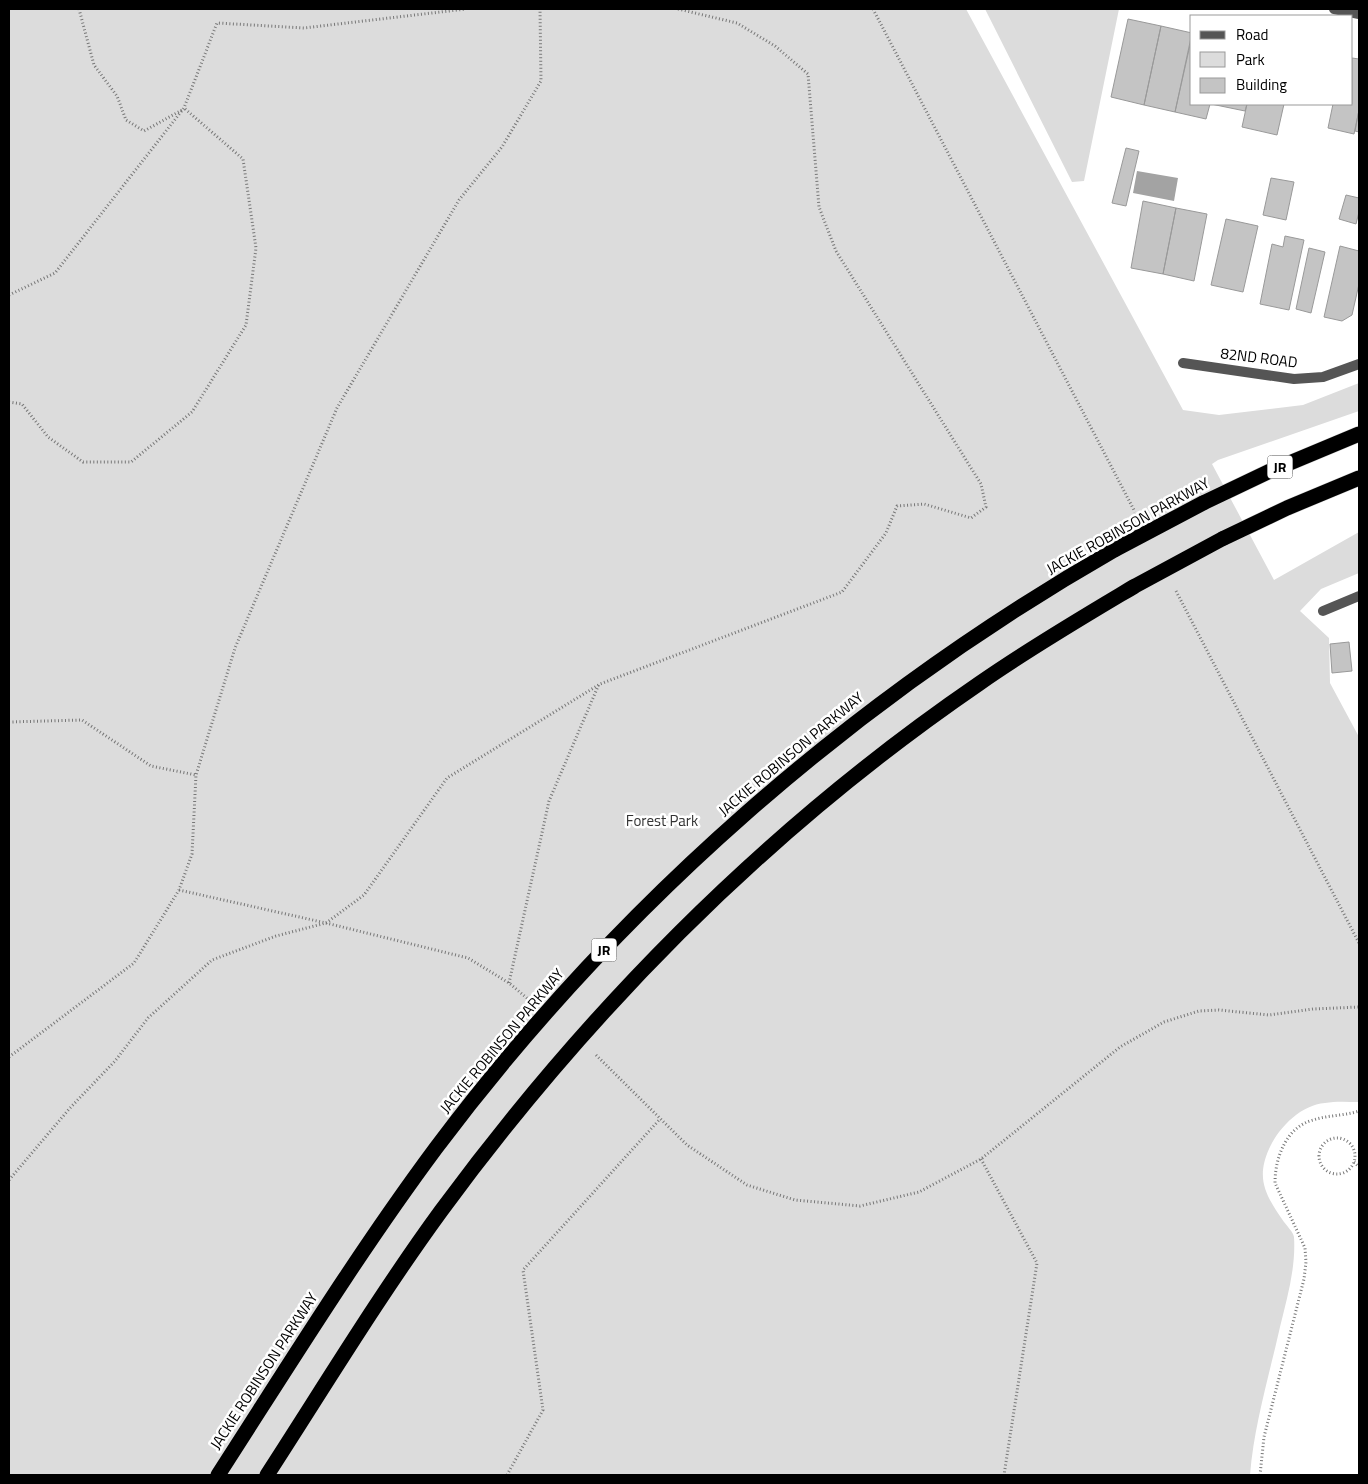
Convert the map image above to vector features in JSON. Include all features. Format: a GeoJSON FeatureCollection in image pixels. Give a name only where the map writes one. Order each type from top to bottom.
{"type":"FeatureCollection","features":[{"type":"Feature","properties":{"kind":"highway","name":"JACKIE ROBINSON PARKWAY"},"geometry":{"type":"LineString","coordinates":[[218,1475],[368,1244],[473,1100],[541,1019],[627,927],[669,884],[754,806],[875,707],[986,628],[1116,549],[1203,503],[1268,472],[1359,434]]}},
{"type":"Feature","properties":{"kind":"highway"},"geometry":{"type":"LineString","coordinates":[[267,1475],[405,1263],[522,1105],[585,1031],[665,946],[765,852],[838,789],[884,753],[979,683],[1078,620],[1135,586],[1222,539],[1287,508],[1359,478]]}},
{"type":"Feature","properties":{"kind":"street"},"geometry":{"type":"LineString","coordinates":[[1334,9],[1359,14]]}},
{"type":"Feature","properties":{"kind":"street","name":"82ND ROAD"},"geometry":{"type":"LineString","coordinates":[[1183,363],[1294,379],[1324,376],[1359,364]]}},
{"type":"Feature","properties":{"kind":"street"},"geometry":{"type":"LineString","coordinates":[[1323,611],[1359,596]]}},
{"type":"Feature","properties":{"kind":"path"},"geometry":{"type":"LineString","coordinates":[[79,9],[94,65],[117,96],[126,120],[144,131],[184,108]]}},
{"type":"Feature","properties":{"kind":"path"},"geometry":{"type":"LineString","coordinates":[[9,295],[55,273],[184,108],[217,23],[304,28],[466,9]]}},
{"type":"Feature","properties":{"kind":"path"},"geometry":{"type":"LineString","coordinates":[[9,1057],[134,963],[179,890],[192,854],[196,775],[234,648],[337,408],[459,200],[502,147],[541,81],[540,9]]}},
{"type":"Feature","properties":{"kind":"path"},"geometry":{"type":"LineString","coordinates":[[9,1180],[70,1108],[115,1061],[148,1018],[212,960],[276,936],[326,923],[364,895],[448,778],[600,684],[842,592],[886,533],[897,506],[924,504],[970,518],[986,507],[981,484],[836,251],[819,207],[808,74],[775,46],[737,23],[678,9]]}},
{"type":"Feature","properties":{"kind":"path"},"geometry":{"type":"LineString","coordinates":[[873,9],[1135,513]]}},
{"type":"Feature","properties":{"kind":"path"},"geometry":{"type":"LineString","coordinates":[[9,402],[22,404],[48,437],[83,462],[131,462],[192,412],[246,325],[256,248],[244,159],[184,108]]}},
{"type":"Feature","properties":{"kind":"path"},"geometry":{"type":"LineString","coordinates":[[1172,584],[1359,943]]}},
{"type":"Feature","properties":{"kind":"path"},"geometry":{"type":"LineString","coordinates":[[509,984],[549,800],[600,684]]}},
{"type":"Feature","properties":{"kind":"path"},"geometry":{"type":"LineString","coordinates":[[9,722],[82,720],[151,766],[196,775]]}},
{"type":"Feature","properties":{"kind":"path"},"geometry":{"type":"LineString","coordinates":[[179,890],[326,923],[468,958],[509,984],[529,1000]]}},
{"type":"Feature","properties":{"kind":"path"},"geometry":{"type":"LineString","coordinates":[[594,1053],[687,1145],[747,1185],[795,1200],[860,1206],[919,1192],[982,1160],[1120,1046],[1164,1022],[1199,1011],[1219,1010],[1269,1015],[1359,1006]]}},
{"type":"Feature","properties":{"kind":"path"},"geometry":{"type":"LineString","coordinates":[[1260,1475],[1264,1437],[1304,1279],[1306,1262],[1305,1248],[1275,1183],[1275,1171],[1284,1145],[1291,1133],[1301,1125],[1312,1120],[1359,1112]]}},
{"type":"Feature","properties":{"kind":"path"},"geometry":{"type":"LineString","coordinates":[[507,1475],[543,1410],[523,1270],[660,1119]]}},
{"type":"Feature","properties":{"kind":"path"},"geometry":{"type":"LineString","coordinates":[[1354,1162],[1346,1172],[1334,1173],[1321,1165],[1319,1153],[1325,1142],[1333,1138],[1345,1140],[1353,1149],[1354,1162],[1359,1167]]}},
{"type":"Feature","properties":{"kind":"path"},"geometry":{"type":"LineString","coordinates":[[982,1160],[1037,1264],[1004,1475]]}},
{"type":"Feature","properties":{"kind":"green space","name":"Forest Park"},"geometry":{"type":"Polygon","coordinates":[[[9,9],[966,9],[1183,410],[1219,415],[1303,405],[1359,383],[1359,411],[1218,460],[1212,464],[1274,580],[1359,532],[1359,573],[1321,589],[1300,611],[1329,638],[1330,683],[1359,737],[1359,1102],[1325,1103],[1299,1113],[1285,1125],[1273,1141],[1265,1160],[1263,1179],[1265,1188],[1294,1237],[1294,1260],[1258,1419],[1250,1475],[9,1475],[9,9]]]}},
{"type":"Feature","properties":{"kind":"green space"},"geometry":{"type":"Polygon","coordinates":[[[985,9],[1119,9],[1084,181],[1072,182],[985,9]]]}},
{"type":"Feature","properties":{"kind":"shaded area"},"geometry":{"type":"Polygon","coordinates":[[[1137,171],[1178,178],[1174,201],[1133,193],[1137,171]]]}},
{"type":"Feature","properties":{"kind":"building"},"geometry":{"type":"Polygon","coordinates":[[[1128,19],[1161,26],[1144,105],[1111,97],[1128,19]]]}},
{"type":"Feature","properties":{"kind":"building"},"geometry":{"type":"Polygon","coordinates":[[[1161,26],[1190,33],[1190,42],[1175,112],[1144,105],[1161,26]]]}},
{"type":"Feature","properties":{"kind":"building"},"geometry":{"type":"Polygon","coordinates":[[[1190,45],[1190,105],[1210,105],[1206,119],[1175,112],[1190,45]]]}},
{"type":"Feature","properties":{"kind":"building"},"geometry":{"type":"Polygon","coordinates":[[[1353,58],[1359,59],[1359,110],[1354,134],[1328,128],[1333,105],[1353,105],[1353,58]]]}},
{"type":"Feature","properties":{"kind":"building"},"geometry":{"type":"Polygon","coordinates":[[[1216,105],[1247,105],[1245,111],[1216,105]]]}},
{"type":"Feature","properties":{"kind":"building"},"geometry":{"type":"Polygon","coordinates":[[[1247,105],[1284,105],[1277,135],[1242,127],[1247,105]]]}},
{"type":"Feature","properties":{"kind":"building"},"geometry":{"type":"Polygon","coordinates":[[[1359,110],[1359,132],[1355,131],[1359,110]]]}},
{"type":"Feature","properties":{"kind":"building"},"geometry":{"type":"Polygon","coordinates":[[[1126,148],[1139,151],[1126,206],[1112,203],[1126,148]]]}},
{"type":"Feature","properties":{"kind":"building"},"geometry":{"type":"Polygon","coordinates":[[[1271,178],[1294,182],[1286,220],[1263,215],[1271,178]]]}},
{"type":"Feature","properties":{"kind":"building"},"geometry":{"type":"Polygon","coordinates":[[[1346,195],[1359,198],[1359,212],[1356,224],[1339,219],[1346,195]]]}},
{"type":"Feature","properties":{"kind":"building"},"geometry":{"type":"Polygon","coordinates":[[[1143,201],[1176,208],[1163,274],[1131,268],[1143,201]]]}},
{"type":"Feature","properties":{"kind":"building"},"geometry":{"type":"Polygon","coordinates":[[[1176,208],[1207,214],[1194,281],[1163,274],[1176,208]]]}},
{"type":"Feature","properties":{"kind":"building"},"geometry":{"type":"Polygon","coordinates":[[[1226,219],[1258,226],[1243,292],[1211,285],[1226,219]]]}},
{"type":"Feature","properties":{"kind":"building"},"geometry":{"type":"Polygon","coordinates":[[[1285,236],[1304,240],[1289,310],[1260,304],[1272,244],[1283,247],[1285,236]]]}},
{"type":"Feature","properties":{"kind":"building"},"geometry":{"type":"Polygon","coordinates":[[[1340,246],[1359,251],[1359,284],[1352,315],[1342,321],[1324,317],[1340,246]]]}},
{"type":"Feature","properties":{"kind":"building"},"geometry":{"type":"Polygon","coordinates":[[[1309,248],[1325,252],[1311,313],[1296,309],[1309,248]]]}},
{"type":"Feature","properties":{"kind":"building"},"geometry":{"type":"Polygon","coordinates":[[[1349,642],[1352,671],[1332,673],[1330,644],[1349,642]]]}}]}
